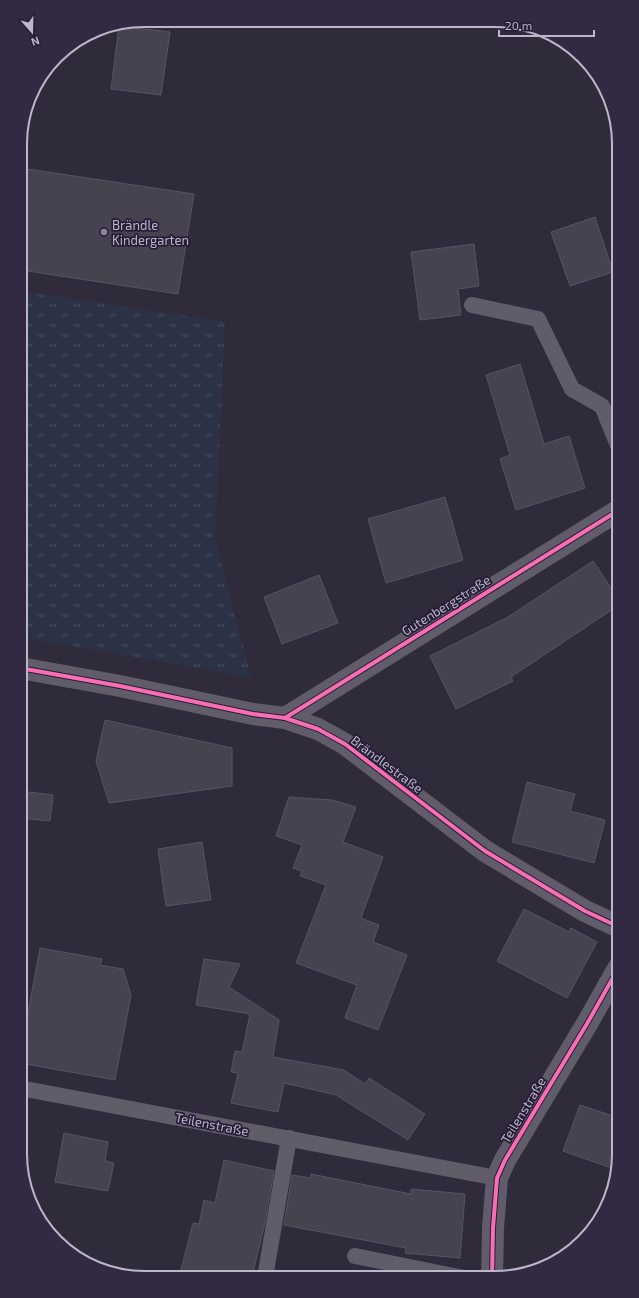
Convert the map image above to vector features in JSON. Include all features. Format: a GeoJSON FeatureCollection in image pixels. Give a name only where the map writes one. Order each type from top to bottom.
{"type":"FeatureCollection","features":[{"type":"Feature","properties":{"kind":"street","name":"Gutenbergstraße"},"geometry":{"type":"LineString","coordinates":[[285,718],[612,514]]}},
{"type":"Feature","properties":{"kind":"street","name":"Brändlestraße"},"geometry":{"type":"LineString","coordinates":[[27,669],[120,686],[253,714],[285,718],[318,729],[345,744],[485,851],[585,911],[612,924]]}},
{"type":"Feature","properties":{"kind":"street","name":"Teilenstraße"},"geometry":{"type":"LineString","coordinates":[[492,1271],[493,1228],[497,1178],[505,1160],[612,979]]}},
{"type":"Feature","properties":{"kind":"lane"},"geometry":{"type":"LineString","coordinates":[[472,305],[538,319],[572,389],[602,406],[612,431]]}},
{"type":"Feature","properties":{"kind":"lane","name":"Teilenstraße"},"geometry":{"type":"LineString","coordinates":[[27,1089],[497,1178]]}},
{"type":"Feature","properties":{"kind":"lane"},"geometry":{"type":"LineString","coordinates":[[267,1271],[289,1138]]}},
{"type":"Feature","properties":{"kind":"lane"},"geometry":{"type":"LineString","coordinates":[[355,1256],[429,1271]]}},
{"type":"Feature","properties":{"kind":"green space"},"geometry":{"type":"Polygon","coordinates":[[[27,292],[225,322],[215,539],[251,677],[27,638],[27,292]]]}},
{"type":"Feature","properties":{"kind":"building"},"geometry":{"type":"Polygon","coordinates":[[[133,28],[170,32],[161,95],[111,89],[118,30],[133,28]]]}},
{"type":"Feature","properties":{"kind":"building","name":"Brändle Kindergarten"},"geometry":{"type":"Polygon","coordinates":[[[27,169],[194,194],[178,294],[27,271],[27,169]]]}},
{"type":"Feature","properties":{"kind":"building"},"geometry":{"type":"Polygon","coordinates":[[[595,217],[612,272],[570,286],[551,232],[595,217]]]}},
{"type":"Feature","properties":{"kind":"building"},"geometry":{"type":"Polygon","coordinates":[[[474,244],[479,286],[458,289],[461,315],[420,320],[411,252],[474,244]]]}},
{"type":"Feature","properties":{"kind":"building"},"geometry":{"type":"Polygon","coordinates":[[[520,364],[544,444],[569,436],[585,488],[516,510],[500,459],[510,455],[486,375],[520,364]]]}},
{"type":"Feature","properties":{"kind":"building"},"geometry":{"type":"Polygon","coordinates":[[[445,497],[463,560],[386,583],[368,519],[445,497]]]}},
{"type":"Feature","properties":{"kind":"building"},"geometry":{"type":"Polygon","coordinates":[[[593,561],[612,590],[612,610],[511,677],[513,681],[456,709],[430,656],[508,617],[593,561]]]}},
{"type":"Feature","properties":{"kind":"building"},"geometry":{"type":"Polygon","coordinates":[[[319,575],[338,623],[282,644],[264,597],[319,575]]]}},
{"type":"Feature","properties":{"kind":"building"},"geometry":{"type":"Polygon","coordinates":[[[105,720],[232,748],[232,786],[109,803],[96,761],[105,720]]]}},
{"type":"Feature","properties":{"kind":"building"},"geometry":{"type":"Polygon","coordinates":[[[527,782],[575,794],[570,811],[605,820],[594,863],[512,842],[527,782]]]}},
{"type":"Feature","properties":{"kind":"building"},"geometry":{"type":"Polygon","coordinates":[[[27,792],[53,795],[50,821],[27,819],[27,792]]]}},
{"type":"Feature","properties":{"kind":"building"},"geometry":{"type":"Polygon","coordinates":[[[289,797],[332,800],[356,807],[343,842],[383,857],[361,918],[379,925],[373,942],[407,955],[378,1030],[345,1018],[357,985],[296,963],[326,885],[300,876],[302,871],[293,868],[302,845],[276,836],[289,797]]]}},
{"type":"Feature","properties":{"kind":"building"},"geometry":{"type":"Polygon","coordinates":[[[202,842],[211,900],[166,906],[158,849],[202,842]]]}},
{"type":"Feature","properties":{"kind":"building"},"geometry":{"type":"Polygon","coordinates":[[[524,909],[569,932],[571,928],[597,942],[567,998],[497,961],[524,909]]]}},
{"type":"Feature","properties":{"kind":"building"},"geometry":{"type":"Polygon","coordinates":[[[40,948],[102,959],[100,965],[123,969],[131,995],[115,1080],[27,1064],[28,1013],[40,948]]]}},
{"type":"Feature","properties":{"kind":"building"},"geometry":{"type":"Polygon","coordinates":[[[204,959],[240,964],[229,987],[279,1020],[273,1057],[344,1070],[365,1084],[369,1078],[425,1114],[408,1140],[336,1095],[284,1083],[278,1112],[231,1103],[238,1073],[231,1072],[235,1051],[242,1052],[250,1014],[196,1005],[204,959]]]}},
{"type":"Feature","properties":{"kind":"building"},"geometry":{"type":"Polygon","coordinates":[[[580,1105],[612,1116],[611,1168],[563,1151],[580,1105]]]}},
{"type":"Feature","properties":{"kind":"building"},"geometry":{"type":"Polygon","coordinates":[[[64,1133],[108,1142],[105,1161],[114,1163],[108,1191],[55,1182],[64,1133]]]}},
{"type":"Feature","properties":{"kind":"building"},"geometry":{"type":"Polygon","coordinates":[[[224,1160],[274,1171],[265,1223],[253,1271],[181,1271],[193,1223],[199,1224],[204,1200],[215,1203],[224,1160]]]}},
{"type":"Feature","properties":{"kind":"building"},"geometry":{"type":"Polygon","coordinates":[[[311,1174],[411,1194],[411,1189],[465,1194],[460,1258],[405,1253],[406,1248],[284,1225],[292,1175],[310,1178],[311,1174]]]}},
{"type":"Feature","properties":{"kind":"cycle path"},"geometry":{"type":"LineString","coordinates":[[285,718],[612,514]]}},
{"type":"Feature","properties":{"kind":"cycle path"},"geometry":{"type":"LineString","coordinates":[[27,669],[120,686],[253,714],[285,718],[318,729],[345,744],[485,851],[585,911],[612,924]]}},
{"type":"Feature","properties":{"kind":"cycle path"},"geometry":{"type":"LineString","coordinates":[[492,1271],[493,1228],[497,1178],[505,1160],[612,979]]}},
{"type":"Feature","properties":{"kind":"place","name":"Brändle Kindergarten"},"geometry":{"type":"Point","coordinates":[104,232]}}]}
